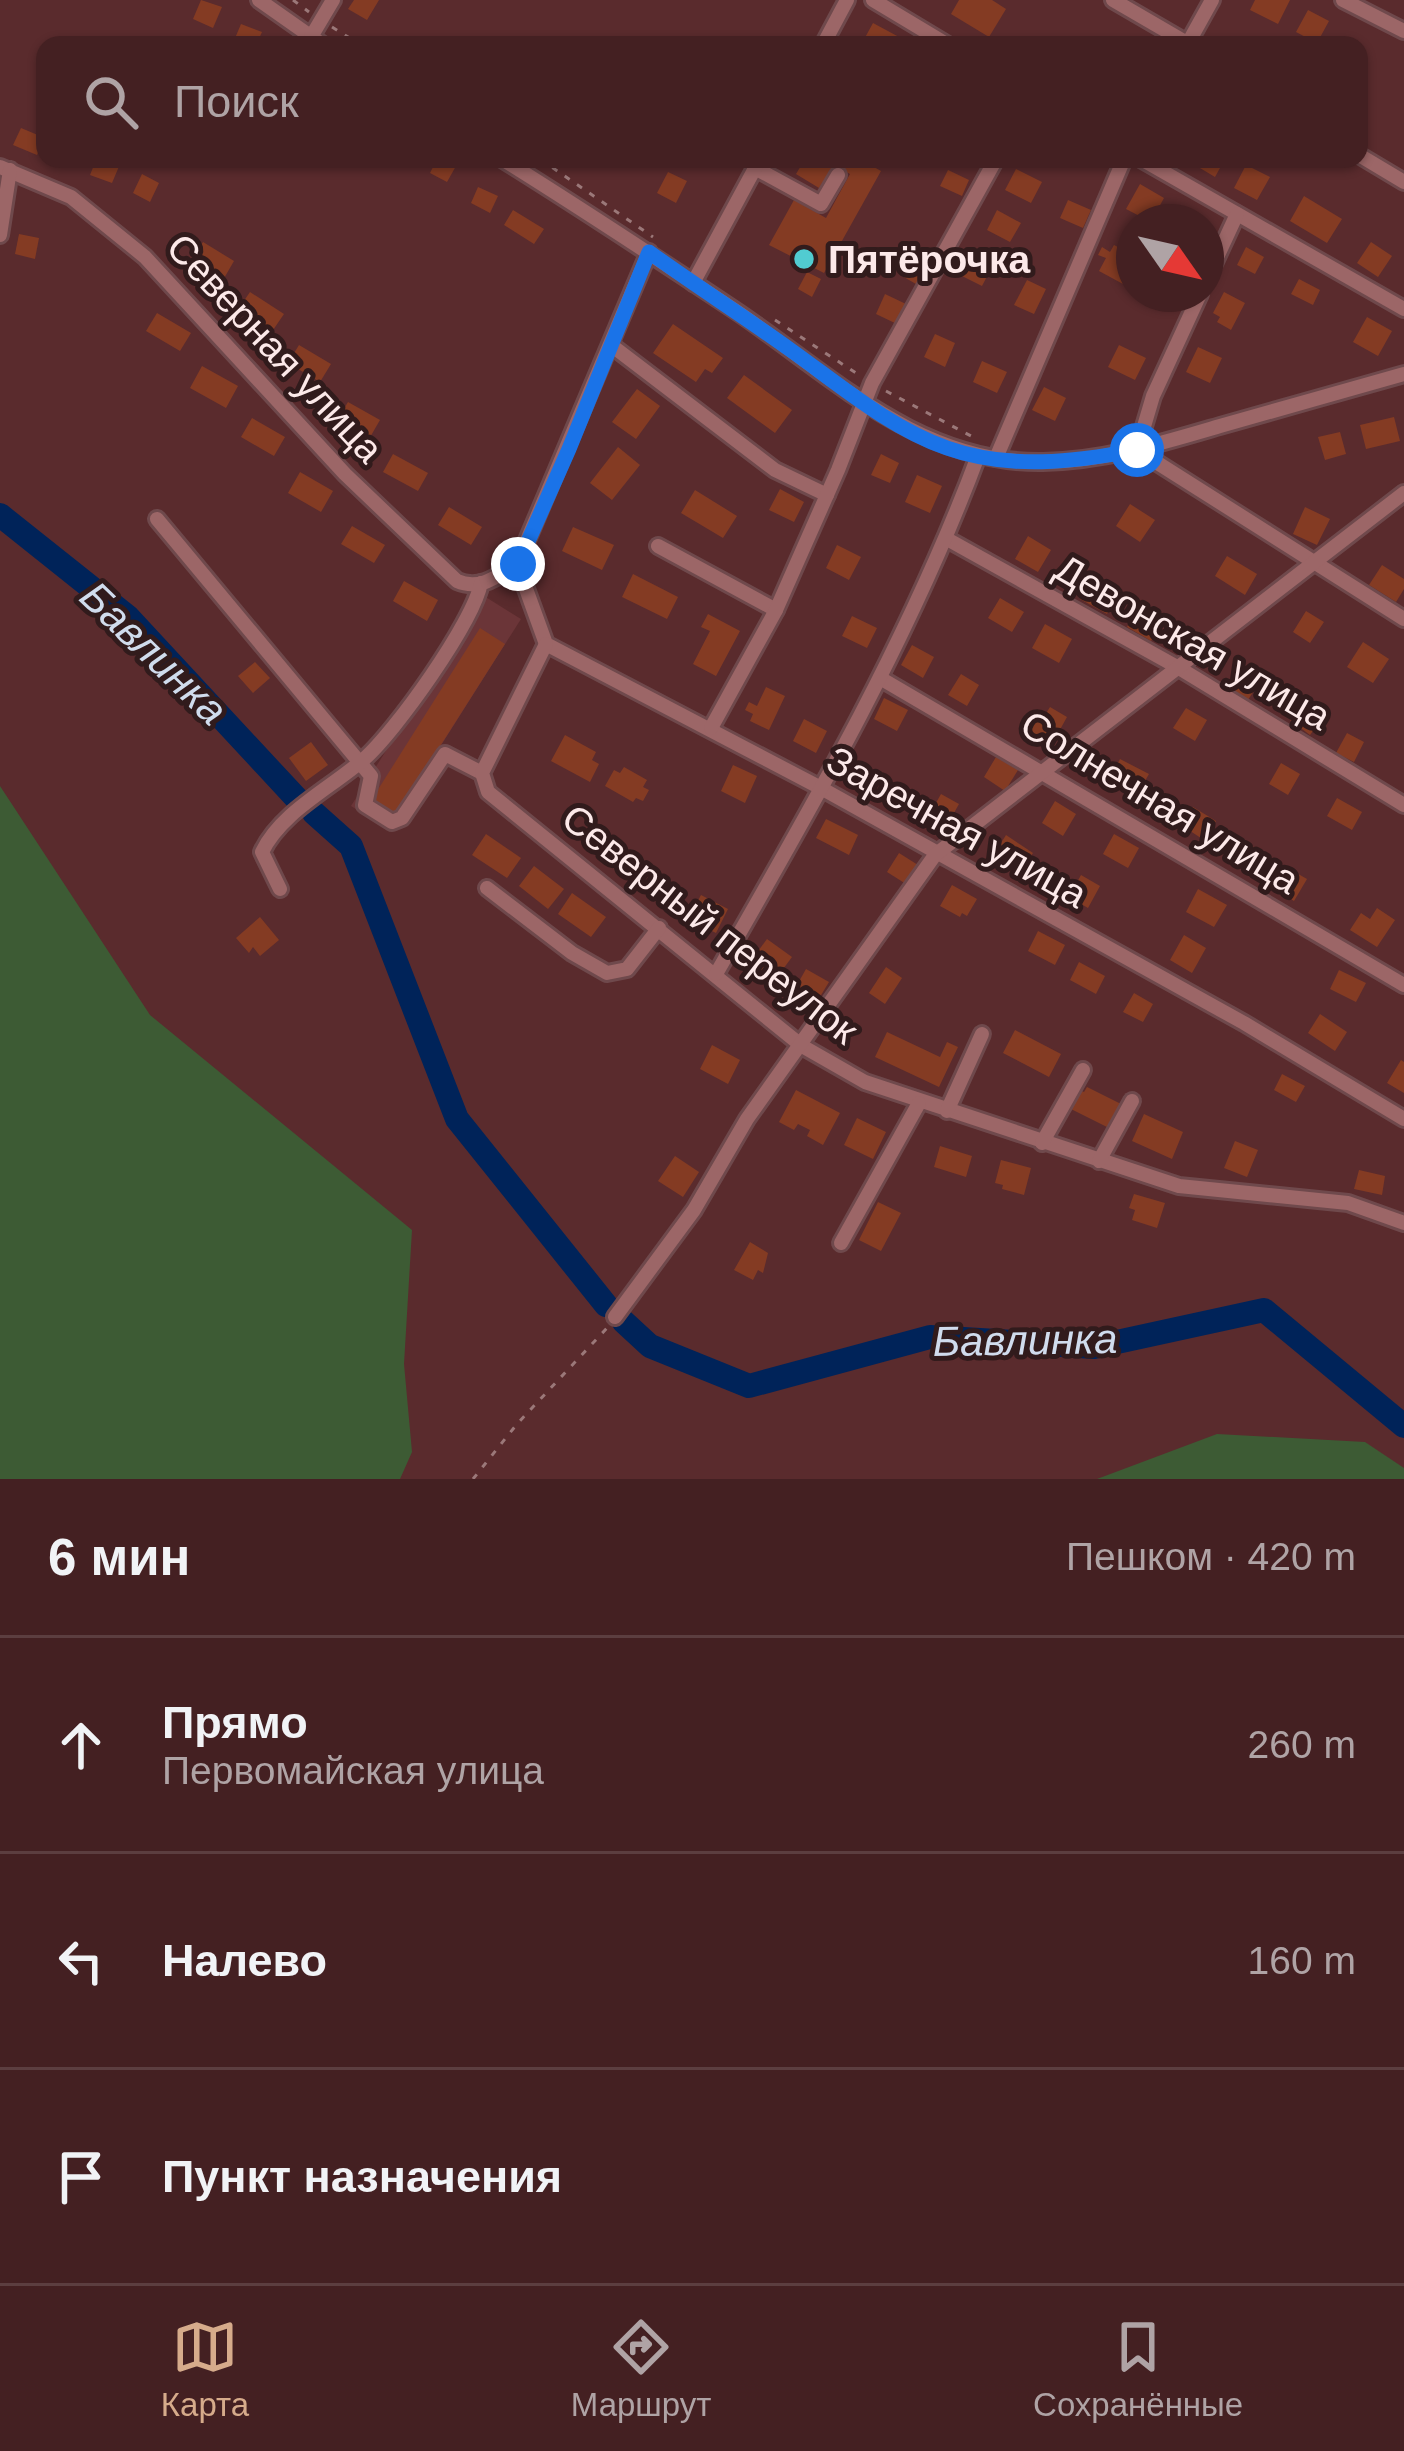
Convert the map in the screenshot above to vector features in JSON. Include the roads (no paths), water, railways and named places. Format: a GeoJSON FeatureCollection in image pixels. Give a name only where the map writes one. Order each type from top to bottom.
{"type":"FeatureCollection","features":[{"type":"Feature","properties":{"kind":"street"},"geometry":{"type":"LineString","coordinates":[[259,0],[310,36]]}},
{"type":"Feature","properties":{"kind":"street"},"geometry":{"type":"LineString","coordinates":[[319,36],[333,0]]}},
{"type":"Feature","properties":{"kind":"street"},"geometry":{"type":"LineString","coordinates":[[828,36],[847,0]]}},
{"type":"Feature","properties":{"kind":"street"},"geometry":{"type":"LineString","coordinates":[[873,0],[933,36]]}},
{"type":"Feature","properties":{"kind":"street"},"geometry":{"type":"LineString","coordinates":[[1113,0],[1174,36]]}},
{"type":"Feature","properties":{"kind":"street"},"geometry":{"type":"LineString","coordinates":[[1192,36],[1212,0]]}},
{"type":"Feature","properties":{"kind":"street"},"geometry":{"type":"LineString","coordinates":[[1343,0],[1404,31]]}},
{"type":"Feature","properties":{"kind":"street"},"geometry":{"type":"LineString","coordinates":[[1368,160],[1404,182]]}},
{"type":"Feature","properties":{"kind":"street"},"geometry":{"type":"LineString","coordinates":[[518,168],[651,245],[692,283],[863,402],[917,435],[978,456],[1072,461],[1137,450],[1404,374]]}},
{"type":"Feature","properties":{"kind":"street"},"geometry":{"type":"LineString","coordinates":[[692,283],[756,168]]}},
{"type":"Feature","properties":{"kind":"street"},"geometry":{"type":"LineString","coordinates":[[764,168],[821,204],[838,175]]}},
{"type":"Feature","properties":{"kind":"street"},"geometry":{"type":"LineString","coordinates":[[711,728],[776,610],[872,383],[991,168]]}},
{"type":"Feature","properties":{"kind":"street"},"geometry":{"type":"LineString","coordinates":[[998,454],[1120,168]]}},
{"type":"Feature","properties":{"kind":"street"},"geometry":{"type":"LineString","coordinates":[[1157,168],[1404,309]]}},
{"type":"Feature","properties":{"kind":"street"},"geometry":{"type":"LineString","coordinates":[[0,236],[5,169]]}},
{"type":"Feature","properties":{"kind":"street","name":"Северная улица"},"geometry":{"type":"LineString","coordinates":[[5,169],[71,197],[145,257],[345,473],[457,580],[485,582]]}},
{"type":"Feature","properties":{"kind":"street"},"geometry":{"type":"LineString","coordinates":[[1224,243],[1238,214]]}},
{"type":"Feature","properties":{"kind":"street"},"geometry":{"type":"LineString","coordinates":[[280,889],[262,852],[272,832],[359,763],[453,644],[485,582],[518,564],[651,245]]}},
{"type":"Feature","properties":{"kind":"street"},"geometry":{"type":"LineString","coordinates":[[1137,450],[1153,396],[1192,312]]}},
{"type":"Feature","properties":{"kind":"street"},"geometry":{"type":"LineString","coordinates":[[611,345],[775,470],[826,495]]}},
{"type":"Feature","properties":{"kind":"street"},"geometry":{"type":"LineString","coordinates":[[1137,450],[1404,619]]}},
{"type":"Feature","properties":{"kind":"street"},"geometry":{"type":"LineString","coordinates":[[716,974],[880,678],[947,539],[978,456]]}},
{"type":"Feature","properties":{"kind":"street"},"geometry":{"type":"LineString","coordinates":[[615,1317],[694,1210],[747,1119],[935,855],[1404,493]]}},
{"type":"Feature","properties":{"kind":"street"},"geometry":{"type":"LineString","coordinates":[[157,519],[371,776],[365,805],[392,822],[402,818],[445,754],[482,772],[546,644],[518,564]]}},
{"type":"Feature","properties":{"kind":"street","name":"Девонская улица"},"geometry":{"type":"LineString","coordinates":[[947,539],[1179,668],[1404,805]]}},
{"type":"Feature","properties":{"kind":"street"},"geometry":{"type":"LineString","coordinates":[[658,546],[776,610]]}},
{"type":"Feature","properties":{"kind":"street","name":"Заречная улица"},"geometry":{"type":"LineString","coordinates":[[546,644],[820,787],[1244,1023],[1404,1119]]}},
{"type":"Feature","properties":{"kind":"street","name":"Солнечная улица"},"geometry":{"type":"LineString","coordinates":[[880,678],[1404,985]]}},
{"type":"Feature","properties":{"kind":"street","name":"Северный переулок"},"geometry":{"type":"LineString","coordinates":[[482,772],[488,793],[802,1046],[865,1082],[1179,1186],[1348,1203],[1404,1223]]}},
{"type":"Feature","properties":{"kind":"street"},"geometry":{"type":"LineString","coordinates":[[487,888],[572,953],[608,973],[627,969],[659,928]]}},
{"type":"Feature","properties":{"kind":"street"},"geometry":{"type":"LineString","coordinates":[[947,1111],[982,1034]]}},
{"type":"Feature","properties":{"kind":"street"},"geometry":{"type":"LineString","coordinates":[[1042,1143],[1083,1070]]}},
{"type":"Feature","properties":{"kind":"street"},"geometry":{"type":"LineString","coordinates":[[1100,1161],[1132,1101]]}},
{"type":"Feature","properties":{"kind":"street"},"geometry":{"type":"LineString","coordinates":[[841,1244],[919,1103]]}},
{"type":"Feature","properties":{"kind":"waterway","name":"Бавлинка"},"geometry":{"type":"LineString","coordinates":[[0,515],[128,617],[298,800]]}},
{"type":"Feature","properties":{"kind":"waterway","name":"Бавлинка"},"geometry":{"type":"LineString","coordinates":[[314,813],[351,846],[457,1119],[606,1305]]}},
{"type":"Feature","properties":{"kind":"waterway","name":"Бавлинка"},"geometry":{"type":"LineString","coordinates":[[624,1322],[650,1346],[749,1386],[930,1337],[1094,1347],[1264,1310],[1404,1426]]}},
{"type":"Feature","properties":{"kind":"place","name":"Пятёрочка"},"geometry":{"type":"Point","coordinates":[804,259]}}]}
